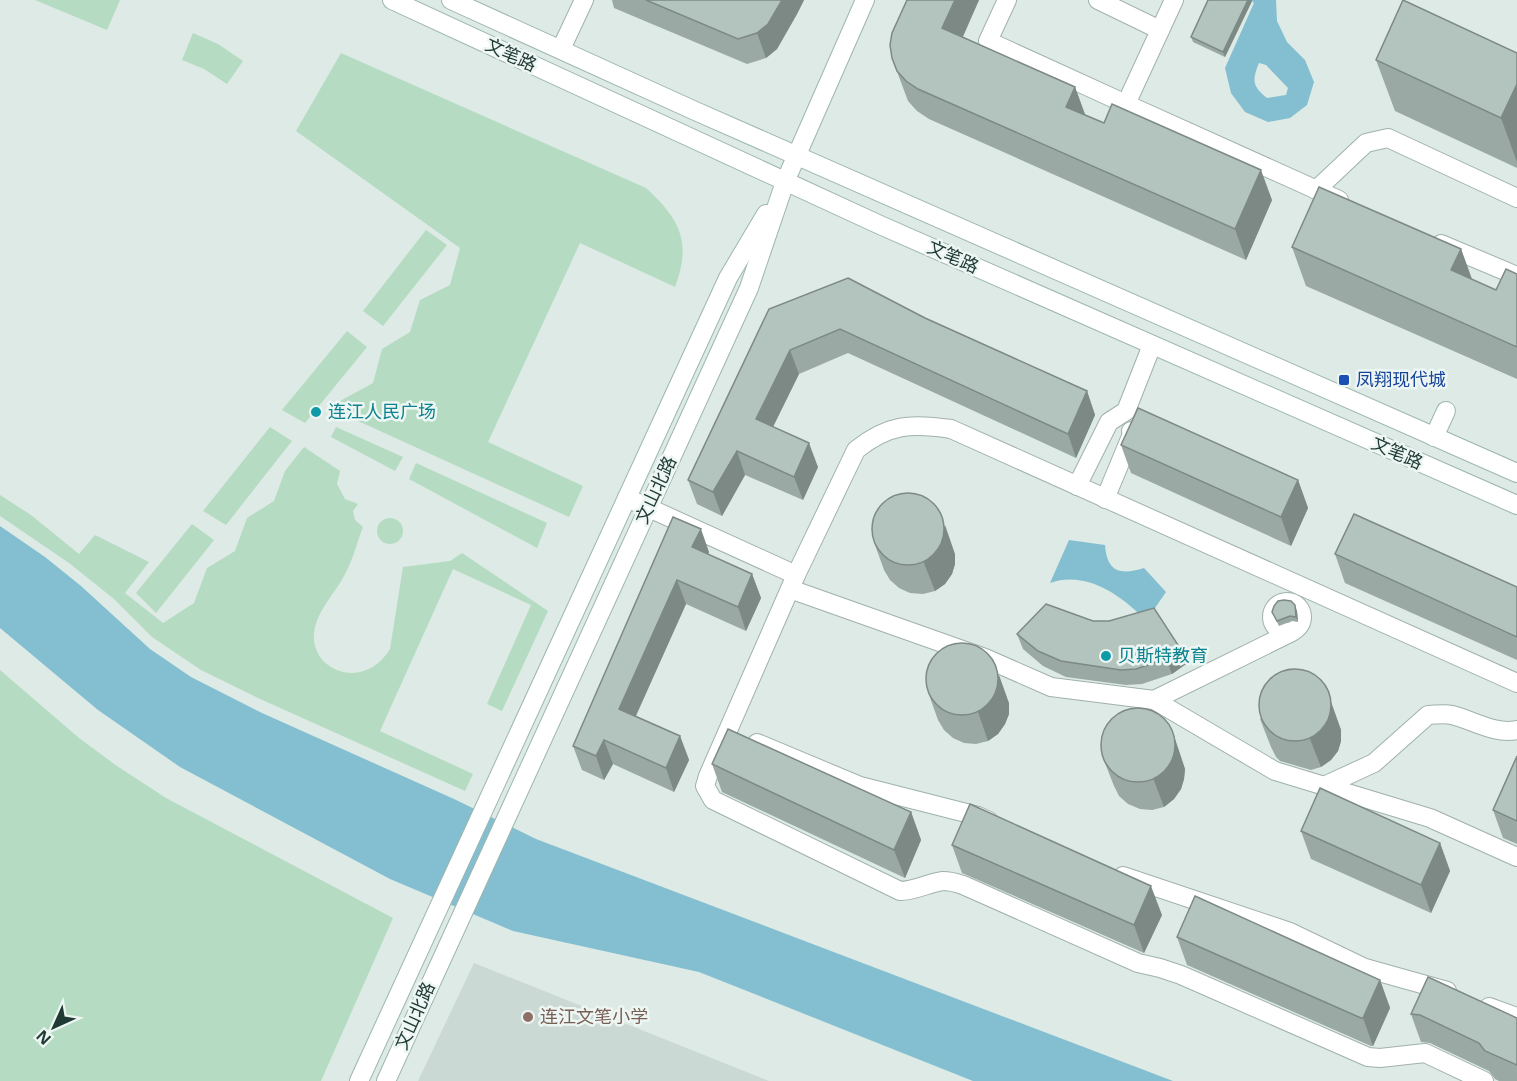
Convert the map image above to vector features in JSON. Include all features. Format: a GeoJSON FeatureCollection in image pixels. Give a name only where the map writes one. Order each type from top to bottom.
{"type":"FeatureCollection","features":[{"type":"Feature","properties":{"kind":"street","name":"文笔路"},"geometry":{"type":"LineString","coordinates":[[392,0],[785,182],[1517,505]]}},
{"type":"Feature","properties":{"kind":"street","name":"文笔路"},"geometry":{"type":"LineString","coordinates":[[451,0],[1517,473]]}},
{"type":"Feature","properties":{"kind":"street"},"geometry":{"type":"LineString","coordinates":[[561,50],[584,0]]}},
{"type":"Feature","properties":{"kind":"street","name":"文山北路"},"geometry":{"type":"LineString","coordinates":[[386,1081],[749,288],[785,182],[865,0]]}},
{"type":"Feature","properties":{"kind":"street"},"geometry":{"type":"LineString","coordinates":[[1007,0],[988,41],[1358,208]]}},
{"type":"Feature","properties":{"kind":"street"},"geometry":{"type":"LineString","coordinates":[[1098,0],[1160,30]]}},
{"type":"Feature","properties":{"kind":"street"},"geometry":{"type":"LineString","coordinates":[[1126,104],[1174,0]]}},
{"type":"Feature","properties":{"kind":"street"},"geometry":{"type":"LineString","coordinates":[[1316,190],[1366,143],[1388,138],[1517,198]]}},
{"type":"Feature","properties":{"kind":"street","name":"文山北路"},"geometry":{"type":"LineString","coordinates":[[359,1081],[728,278],[785,182]]}},
{"type":"Feature","properties":{"kind":"street"},"geometry":{"type":"LineString","coordinates":[[1422,236],[1517,276]]}},
{"type":"Feature","properties":{"kind":"street"},"geometry":{"type":"LineString","coordinates":[[1077,486],[1109,422],[1125,411],[1152,345]]}},
{"type":"Feature","properties":{"kind":"street"},"geometry":{"type":"LineString","coordinates":[[1105,499],[1132,434],[1125,411]]}},
{"type":"Feature","properties":{"kind":"street"},"geometry":{"type":"LineString","coordinates":[[1434,437],[1446,411]]}},
{"type":"Feature","properties":{"kind":"street"},"geometry":{"type":"LineString","coordinates":[[1484,1081],[1425,1053],[1380,1058],[1368,1057],[1180,975],[1138,963],[963,885],[946,881],[911,891],[900,891],[713,800],[705,786],[793,582],[856,450],[866,441],[893,428],[928,426],[951,429],[1105,499],[1297,594],[1517,683]]}},
{"type":"Feature","properties":{"kind":"street"},"geometry":{"type":"LineString","coordinates":[[627,498],[793,582],[985,658],[1051,687],[1154,700],[1275,771],[1430,818],[1517,857]]}},
{"type":"Feature","properties":{"kind":"street"},"geometry":{"type":"LineString","coordinates":[[1292,632],[1279,631],[1271,618],[1278,604],[1297,594]]}},
{"type":"Feature","properties":{"kind":"street"},"geometry":{"type":"LineString","coordinates":[[1154,700],[1292,632],[1301,624],[1302,618],[1297,594]]}},
{"type":"Feature","properties":{"kind":"street"},"geometry":{"type":"LineString","coordinates":[[1324,786],[1374,763],[1428,715],[1449,714],[1479,725],[1511,732],[1517,730]]}},
{"type":"Feature","properties":{"kind":"street"},"geometry":{"type":"LineString","coordinates":[[727,731],[860,786],[978,816],[1009,829]]}},
{"type":"Feature","properties":{"kind":"street"},"geometry":{"type":"LineString","coordinates":[[1102,868],[1290,932],[1365,968],[1467,998],[1517,1017]]}},
{"type":"Feature","properties":{"kind":"shaded area","name":"连江文笔小学"},"geometry":{"type":"Polygon","coordinates":[[[474,963],[769,1081],[418,1081],[474,963]]]}},
{"type":"Feature","properties":{"kind":"green space"},"geometry":{"type":"Polygon","coordinates":[[[35,0],[120,0],[107,30],[35,0]]]}},
{"type":"Feature","properties":{"kind":"green space"},"geometry":{"type":"Polygon","coordinates":[[[193,33],[218,44],[243,61],[227,84],[204,69],[182,60],[193,33]]]}},
{"type":"Feature","properties":{"kind":"green space"},"geometry":{"type":"Polygon","coordinates":[[[341,53],[646,188],[675,221],[680,232],[682,257],[675,287],[580,243],[488,442],[583,486],[569,517],[334,410],[340,401],[373,383],[382,349],[410,332],[420,300],[450,285],[460,248],[296,131],[341,53]]]}},
{"type":"Feature","properties":{"kind":"green space"},"geometry":{"type":"Polygon","coordinates":[[[426,230],[447,245],[383,326],[363,311],[426,230]]]}},
{"type":"Feature","properties":{"kind":"green space"},"geometry":{"type":"Polygon","coordinates":[[[347,331],[367,347],[305,423],[282,410],[347,331]]]}},
{"type":"Feature","properties":{"kind":"green space"},"geometry":{"type":"Polygon","coordinates":[[[270,427],[292,441],[226,525],[203,511],[270,427]]]}},
{"type":"Feature","properties":{"kind":"green space"},"geometry":{"type":"Polygon","coordinates":[[[336,427],[403,457],[395,471],[331,437],[336,427]]]}},
{"type":"Feature","properties":{"kind":"green space"},"geometry":{"type":"Polygon","coordinates":[[[304,447],[340,471],[337,484],[345,499],[358,504],[353,511],[355,520],[363,527],[348,569],[315,627],[314,642],[319,654],[327,664],[339,671],[352,673],[365,670],[379,663],[390,649],[403,567],[450,561],[462,553],[548,611],[502,711],[487,704],[531,605],[453,569],[380,731],[473,774],[465,791],[201,670],[152,637],[114,599],[69,563],[0,516],[0,495],[31,515],[79,554],[95,535],[149,562],[125,593],[163,623],[194,603],[207,568],[235,551],[247,518],[274,501],[285,471],[304,447]]]}},
{"type":"Feature","properties":{"kind":"green space"},"geometry":{"type":"Polygon","coordinates":[[[416,463],[547,523],[537,548],[409,479],[416,463]]]}},
{"type":"Feature","properties":{"kind":"green space"},"geometry":{"type":"Polygon","coordinates":[[[390,518],[399,522],[403,531],[399,540],[390,544],[381,540],[377,531],[381,522],[390,518]]]}},
{"type":"Feature","properties":{"kind":"green space"},"geometry":{"type":"Polygon","coordinates":[[[192,524],[214,540],[156,613],[136,593],[192,524]]]}},
{"type":"Feature","properties":{"kind":"green space"},"geometry":{"type":"Polygon","coordinates":[[[0,670],[79,738],[166,798],[393,918],[321,1081],[0,1081],[0,670]]]}},
{"type":"Feature","properties":{"kind":"water"},"geometry":{"type":"Polygon","coordinates":[[[1251,0],[1276,0],[1277,21],[1287,42],[1305,60],[1314,82],[1307,105],[1290,118],[1268,122],[1245,112],[1231,93],[1225,68],[1254,3],[1251,0]],[[1259,63],[1254,78],[1258,90],[1267,98],[1286,95],[1288,88],[1266,65],[1259,63]]]}},
{"type":"Feature","properties":{"kind":"water"},"geometry":{"type":"Polygon","coordinates":[[[0,526],[45,557],[81,586],[150,649],[191,677],[262,713],[454,799],[536,839],[1173,1081],[973,1081],[699,972],[513,931],[390,879],[180,767],[98,710],[0,628],[0,526]]]}},
{"type":"Feature","properties":{"kind":"water"},"geometry":{"type":"Polygon","coordinates":[[[1069,540],[1105,545],[1109,561],[1117,570],[1128,571],[1144,568],[1166,592],[1146,621],[1126,603],[1103,588],[1077,580],[1050,583],[1069,540]]]}},
{"type":"Feature","properties":{"kind":"building"},"geometry":{"type":"Polygon","coordinates":[[[646,0],[782,0],[768,24],[757,33],[738,39],[646,0]]]}},
{"type":"Feature","properties":{"kind":"building"},"geometry":{"type":"Polygon","coordinates":[[[907,0],[955,0],[942,28],[1075,87],[1066,107],[1104,123],[1112,104],[1261,170],[1235,229],[918,89],[906,81],[897,71],[890,45],[892,33],[907,0]]]}},
{"type":"Feature","properties":{"kind":"building"},"geometry":{"type":"Polygon","coordinates":[[[1208,0],[1248,0],[1223,52],[1191,37],[1208,0]]]}},
{"type":"Feature","properties":{"kind":"building"},"geometry":{"type":"Polygon","coordinates":[[[1403,0],[1517,53],[1517,84],[1501,118],[1376,60],[1403,0]]]}},
{"type":"Feature","properties":{"kind":"building"},"geometry":{"type":"Polygon","coordinates":[[[1319,187],[1461,249],[1451,270],[1496,290],[1506,269],[1517,274],[1517,347],[1292,247],[1319,187]]]}},
{"type":"Feature","properties":{"kind":"building"},"geometry":{"type":"Polygon","coordinates":[[[848,278],[925,318],[1087,391],[1068,434],[840,329],[790,350],[756,419],[809,443],[794,477],[737,451],[713,492],[688,480],[769,309],[848,278]]]}},
{"type":"Feature","properties":{"kind":"building"},"geometry":{"type":"Polygon","coordinates":[[[1138,408],[1298,480],[1281,517],[1121,445],[1138,408]]]}},
{"type":"Feature","properties":{"kind":"building"},"geometry":{"type":"Polygon","coordinates":[[[915,493],[934,503],[942,515],[944,529],[942,543],[934,555],[922,563],[901,565],[882,555],[874,543],[872,522],[882,503],[894,495],[915,493]]]}},
{"type":"Feature","properties":{"kind":"building"},"geometry":{"type":"Polygon","coordinates":[[[1354,514],[1517,587],[1517,637],[1335,554],[1354,514]]]}},
{"type":"Feature","properties":{"kind":"building"},"geometry":{"type":"Polygon","coordinates":[[[673,517],[701,529],[692,547],[752,574],[738,607],[677,580],[619,709],[680,736],[666,768],[604,740],[596,756],[573,746],[673,517]]]}},
{"type":"Feature","properties":{"kind":"building"},"geometry":{"type":"Polygon","coordinates":[[[1278,601],[1291,601],[1295,605],[1296,617],[1290,616],[1277,621],[1272,612],[1274,606],[1278,601]]]}},
{"type":"Feature","properties":{"kind":"building","name":"贝斯特教育"},"geometry":{"type":"Polygon","coordinates":[[[1046,604],[1093,621],[1109,621],[1154,608],[1180,648],[1166,659],[1136,669],[1121,670],[1061,661],[1038,651],[1017,634],[1046,604]]]}},
{"type":"Feature","properties":{"kind":"building"},"geometry":{"type":"Polygon","coordinates":[[[969,643],[988,653],[996,665],[998,679],[996,693],[988,705],[976,713],[955,715],[936,705],[928,693],[926,672],[936,653],[948,645],[969,643]]]}},
{"type":"Feature","properties":{"kind":"building"},"geometry":{"type":"Polygon","coordinates":[[[1295,669],[1315,675],[1325,685],[1331,705],[1325,725],[1315,735],[1295,741],[1275,735],[1265,725],[1259,705],[1265,685],[1275,675],[1295,669]]]}},
{"type":"Feature","properties":{"kind":"building"},"geometry":{"type":"Polygon","coordinates":[[[1138,708],[1152,711],[1164,719],[1172,731],[1175,745],[1172,759],[1164,771],[1152,779],[1138,782],[1124,779],[1112,771],[1104,759],[1101,745],[1104,731],[1112,719],[1124,711],[1138,708]]]}},
{"type":"Feature","properties":{"kind":"building"},"geometry":{"type":"Polygon","coordinates":[[[728,729],[911,812],[894,850],[712,764],[728,729]]]}},
{"type":"Feature","properties":{"kind":"building"},"geometry":{"type":"Polygon","coordinates":[[[1517,756],[1517,821],[1493,810],[1517,756]]]}},
{"type":"Feature","properties":{"kind":"building"},"geometry":{"type":"Polygon","coordinates":[[[1320,788],[1440,843],[1421,885],[1301,831],[1320,788]]]}},
{"type":"Feature","properties":{"kind":"building"},"geometry":{"type":"Polygon","coordinates":[[[970,804],[1151,886],[1134,925],[952,845],[970,804]]]}},
{"type":"Feature","properties":{"kind":"building"},"geometry":{"type":"Polygon","coordinates":[[[1195,896],[1380,980],[1363,1018],[1177,937],[1195,896]]]}},
{"type":"Feature","properties":{"kind":"building"},"geometry":{"type":"Polygon","coordinates":[[[1428,977],[1517,1018],[1517,1065],[1485,1051],[1479,1043],[1420,1015],[1411,1014],[1428,977]]]}},
{"type":"Feature","properties":{"kind":"place","name":"凤翔现代城"},"geometry":{"type":"Point","coordinates":[1344,380]}},
{"type":"Feature","properties":{"kind":"place","name":"连江人民广场"},"geometry":{"type":"Point","coordinates":[316,412]}},
{"type":"Feature","properties":{"kind":"place","name":"贝斯特教育"},"geometry":{"type":"Point","coordinates":[1106,656]}},
{"type":"Feature","properties":{"kind":"place","name":"连江文笔小学"},"geometry":{"type":"Point","coordinates":[528,1017]}}]}
